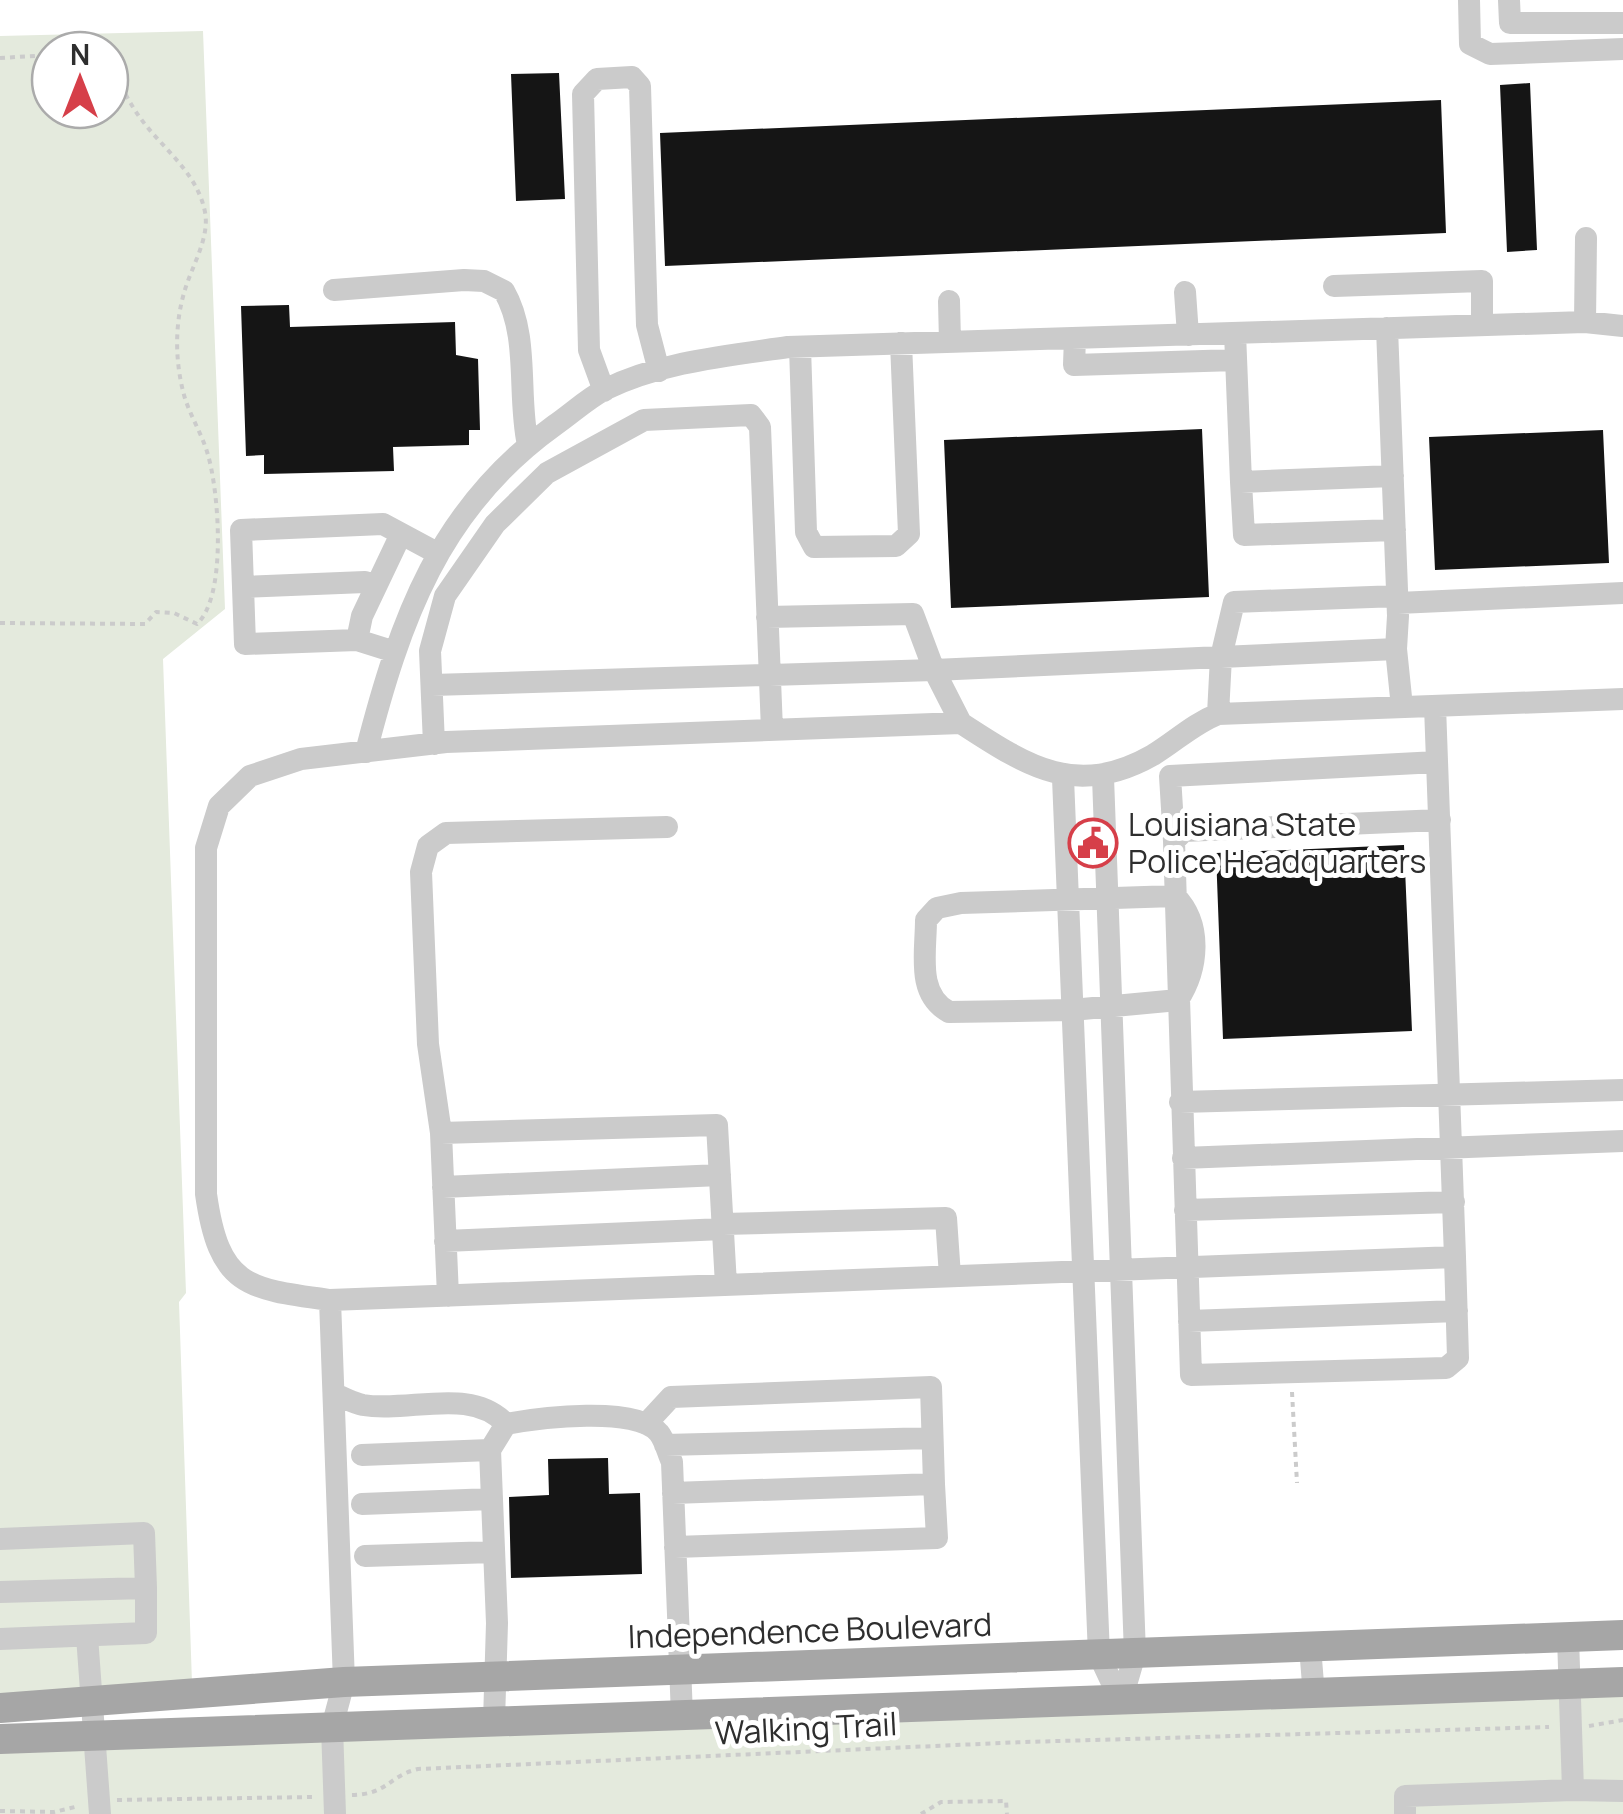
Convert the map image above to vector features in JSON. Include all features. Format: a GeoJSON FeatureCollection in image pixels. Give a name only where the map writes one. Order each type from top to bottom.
{"type":"FeatureCollection","features":[{"type":"Feature","properties":{"kind":"main road","name":"Independence Boulevard"},"geometry":{"type":"LineString","coordinates":[[0,1708],[344,1682],[1623,1634]]}},
{"type":"Feature","properties":{"kind":"main road"},"geometry":{"type":"LineString","coordinates":[[0,1739],[1314,1696],[1623,1682]]}},
{"type":"Feature","properties":{"kind":"street"},"geometry":{"type":"LineString","coordinates":[[1469,0],[1470,44],[1490,54],[1623,49]]}},
{"type":"Feature","properties":{"kind":"street"},"geometry":{"type":"LineString","coordinates":[[1510,53],[1509,12],[1623,22]]}},
{"type":"Feature","properties":{"kind":"street"},"geometry":{"type":"LineString","coordinates":[[604,390],[589,350],[583,94],[597,79],[632,77],[640,86],[647,325],[659,372]]}},
{"type":"Feature","properties":{"kind":"street"},"geometry":{"type":"LineString","coordinates":[[1585,322],[1586,238]]}},
{"type":"Feature","properties":{"kind":"street"},"geometry":{"type":"LineString","coordinates":[[334,290],[464,280],[484,281],[504,290],[518,328],[521,413],[528,444]]}},
{"type":"Feature","properties":{"kind":"street"},"geometry":{"type":"LineString","coordinates":[[1334,286],[1482,281],[1482,325]]}},
{"type":"Feature","properties":{"kind":"street"},"geometry":{"type":"LineString","coordinates":[[1185,292],[1188,335]]}},
{"type":"Feature","properties":{"kind":"street"},"geometry":{"type":"LineString","coordinates":[[949,301],[950,342]]}},
{"type":"Feature","properties":{"kind":"street"},"geometry":{"type":"LineString","coordinates":[[366,752],[416,590],[454,522],[528,444],[604,390],[690,360],[800,347],[901,343],[1585,322],[1623,326]]}},
{"type":"Feature","properties":{"kind":"street"},"geometry":{"type":"LineString","coordinates":[[1387,328],[1398,599],[1396,649],[1402,707]]}},
{"type":"Feature","properties":{"kind":"street"},"geometry":{"type":"LineString","coordinates":[[1235,334],[1244,535],[1395,530]]}},
{"type":"Feature","properties":{"kind":"street"},"geometry":{"type":"LineString","coordinates":[[1075,338],[1074,366],[1236,360]]}},
{"type":"Feature","properties":{"kind":"street"},"geometry":{"type":"LineString","coordinates":[[800,347],[806,532],[814,546],[896,546],[909,534],[901,343]]}},
{"type":"Feature","properties":{"kind":"street"},"geometry":{"type":"LineString","coordinates":[[434,744],[430,650],[445,596],[496,524],[547,473],[644,420],[750,415],[760,427],[772,730]]}},
{"type":"Feature","properties":{"kind":"street"},"geometry":{"type":"LineString","coordinates":[[1242,482],[1393,476]]}},
{"type":"Feature","properties":{"kind":"street"},"geometry":{"type":"LineString","coordinates":[[394,652],[357,640],[245,644],[241,530],[384,524],[437,553]]}},
{"type":"Feature","properties":{"kind":"street"},"geometry":{"type":"LineString","coordinates":[[357,640],[375,586],[400,534]]}},
{"type":"Feature","properties":{"kind":"street"},"geometry":{"type":"LineString","coordinates":[[243,587],[365,582],[375,586]]}},
{"type":"Feature","properties":{"kind":"street"},"geometry":{"type":"LineString","coordinates":[[1218,714],[1221,658],[1234,602],[1623,593]]}},
{"type":"Feature","properties":{"kind":"street"},"geometry":{"type":"LineString","coordinates":[[768,617],[913,614],[934,670],[961,723],[1002,750],[1063,778],[1104,777],[1154,754],[1193,724],[1218,714],[1623,699]]}},
{"type":"Feature","properties":{"kind":"street"},"geometry":{"type":"LineString","coordinates":[[432,685],[934,670],[1396,649]]}},
{"type":"Feature","properties":{"kind":"street"},"geometry":{"type":"LineString","coordinates":[[1435,706],[1453,1145],[1458,1358],[1446,1368],[1190,1375],[1170,776],[1437,762]]}},
{"type":"Feature","properties":{"kind":"street"},"geometry":{"type":"LineString","coordinates":[[961,723],[434,744],[301,759],[250,776],[219,806],[206,848],[206,1194],[212,1236],[235,1276],[269,1292],[330,1300],[1455,1257]]}},
{"type":"Feature","properties":{"kind":"street"},"geometry":{"type":"LineString","coordinates":[[1104,777],[1135,1654],[1120,1702]]}},
{"type":"Feature","properties":{"kind":"street"},"geometry":{"type":"LineString","coordinates":[[1063,778],[1099,1655],[1120,1702]]}},
{"type":"Feature","properties":{"kind":"street"},"geometry":{"type":"LineString","coordinates":[[1174,841],[1184,831],[1440,820]]}},
{"type":"Feature","properties":{"kind":"street"},"geometry":{"type":"LineString","coordinates":[[448,1296],[441,1133],[428,1044],[421,872],[428,846],[446,833],[667,827]]}},
{"type":"Feature","properties":{"kind":"street"},"geometry":{"type":"LineString","coordinates":[[1175,896],[961,903],[937,908],[926,920],[926,988],[935,1004],[949,1012],[1072,1010],[1178,1000]]}},
{"type":"Feature","properties":{"kind":"street"},"geometry":{"type":"LineString","coordinates":[[1180,1102],[1623,1090]]}},
{"type":"Feature","properties":{"kind":"street"},"geometry":{"type":"LineString","coordinates":[[441,1133],[717,1125],[726,1285]]}},
{"type":"Feature","properties":{"kind":"street"},"geometry":{"type":"LineString","coordinates":[[1183,1158],[1623,1141]]}},
{"type":"Feature","properties":{"kind":"street"},"geometry":{"type":"LineString","coordinates":[[443,1188],[720,1175]]}},
{"type":"Feature","properties":{"kind":"street"},"geometry":{"type":"LineString","coordinates":[[1185,1210],[1454,1202]]}},
{"type":"Feature","properties":{"kind":"street"},"geometry":{"type":"LineString","coordinates":[[446,1242],[946,1218],[950,1276]]}},
{"type":"Feature","properties":{"kind":"street"},"geometry":{"type":"LineString","coordinates":[[330,1300],[344,1682],[332,1727],[335,1805]]}},
{"type":"Feature","properties":{"kind":"street"},"geometry":{"type":"LineString","coordinates":[[1189,1321],[1457,1311]]}},
{"type":"Feature","properties":{"kind":"street"},"geometry":{"type":"LineString","coordinates":[[646,1424],[671,1397],[930,1387],[936,1538],[675,1547]]}},
{"type":"Feature","properties":{"kind":"street"},"geometry":{"type":"LineString","coordinates":[[334,1394],[362,1404],[461,1404],[492,1409],[506,1424]]}},
{"type":"Feature","properties":{"kind":"street"},"geometry":{"type":"LineString","coordinates":[[506,1424],[562,1418],[636,1418],[659,1432],[672,1462],[682,1716]]}},
{"type":"Feature","properties":{"kind":"street"},"geometry":{"type":"LineString","coordinates":[[494,1722],[490,1450],[506,1424]]}},
{"type":"Feature","properties":{"kind":"street"},"geometry":{"type":"LineString","coordinates":[[665,1445],[932,1438]]}},
{"type":"Feature","properties":{"kind":"street"},"geometry":{"type":"LineString","coordinates":[[362,1455],[490,1450]]}},
{"type":"Feature","properties":{"kind":"street"},"geometry":{"type":"LineString","coordinates":[[673,1493],[934,1484]]}},
{"type":"Feature","properties":{"kind":"street"},"geometry":{"type":"LineString","coordinates":[[362,1504],[492,1499]]}},
{"type":"Feature","properties":{"kind":"street"},"geometry":{"type":"LineString","coordinates":[[0,1539],[144,1533],[146,1588],[146,1633],[0,1640]]}},
{"type":"Feature","properties":{"kind":"street"},"geometry":{"type":"LineString","coordinates":[[365,1556],[494,1552]]}},
{"type":"Feature","properties":{"kind":"street"},"geometry":{"type":"LineString","coordinates":[[0,1592],[146,1588]]}},
{"type":"Feature","properties":{"kind":"street"},"geometry":{"type":"LineString","coordinates":[[87,1636],[100,1808]]}},
{"type":"Feature","properties":{"kind":"street"},"geometry":{"type":"LineString","coordinates":[[1568,1637],[1573,1790]]}},
{"type":"Feature","properties":{"kind":"street"},"geometry":{"type":"LineString","coordinates":[[1310,1648],[1314,1696]]}},
{"type":"Feature","properties":{"kind":"street"},"geometry":{"type":"LineString","coordinates":[[1406,1814],[1405,1796],[1464,1804],[1513,1803],[1573,1790],[1623,1791]]}},
{"type":"Feature","properties":{"kind":"path"},"geometry":{"type":"LineString","coordinates":[[0,58],[30,56]]}},
{"type":"Feature","properties":{"kind":"path"},"geometry":{"type":"LineString","coordinates":[[0,623],[146,624],[156,612],[174,614],[197,624],[207,615],[213,598],[218,524],[208,455],[183,392],[177,344],[183,295],[202,240],[204,212],[195,184],[130,101]]}},
{"type":"Feature","properties":{"kind":"path"},"geometry":{"type":"LineString","coordinates":[[1291,1372],[1297,1483]]}},
{"type":"Feature","properties":{"kind":"path","name":"Walking Trail"},"geometry":{"type":"LineString","coordinates":[[0,1811],[335,1805],[379,1793],[397,1778],[418,1769],[1024,1742],[1572,1726],[1623,1720]]}},
{"type":"Feature","properties":{"kind":"path"},"geometry":{"type":"LineString","coordinates":[[921,1814],[941,1802],[1006,1801],[1007,1814]]}},
{"type":"Feature","properties":{"kind":"shaded area"},"geometry":{"type":"Polygon","coordinates":[[[203,31],[225,609],[163,659],[186,1293],[179,1302],[192,1683],[0,1699],[0,36],[30,35],[30,130],[130,130],[130,33],[203,31]]]}},
{"type":"Feature","properties":{"kind":"shaded area"},"geometry":{"type":"Polygon","coordinates":[[[1623,1685],[1623,1814],[0,1814],[0,1750],[1623,1685]]]}},
{"type":"Feature","properties":{"kind":"building"},"geometry":{"type":"Polygon","coordinates":[[[559,73],[565,199],[516,201],[511,74],[559,73]]]}},
{"type":"Feature","properties":{"kind":"building"},"geometry":{"type":"Polygon","coordinates":[[[1530,83],[1537,250],[1507,252],[1500,85],[1530,83]]]}},
{"type":"Feature","properties":{"kind":"building"},"geometry":{"type":"Polygon","coordinates":[[[1441,100],[1446,233],[665,266],[660,133],[1441,100]]]}},
{"type":"Feature","properties":{"kind":"building"},"geometry":{"type":"Polygon","coordinates":[[[289,305],[290,327],[455,322],[456,355],[478,359],[480,430],[469,430],[469,445],[393,447],[394,471],[264,474],[264,455],[246,456],[241,306],[289,305]]]}},
{"type":"Feature","properties":{"kind":"building"},"geometry":{"type":"Polygon","coordinates":[[[1202,429],[1209,597],[951,608],[944,440],[1202,429]]]}},
{"type":"Feature","properties":{"kind":"building"},"geometry":{"type":"Polygon","coordinates":[[[1603,430],[1609,563],[1435,570],[1429,437],[1603,430]]]}},
{"type":"Feature","properties":{"kind":"building"},"geometry":{"type":"Polygon","coordinates":[[[1404,845],[1412,1031],[1223,1039],[1216,853],[1404,845]]]}},
{"type":"Feature","properties":{"kind":"building"},"geometry":{"type":"Polygon","coordinates":[[[608,1458],[609,1494],[640,1493],[642,1574],[511,1578],[509,1497],[549,1495],[548,1459],[608,1458]]]}},
{"type":"Feature","properties":{"kind":"place","name":"Louisiana State Police Headquarters"},"geometry":{"type":"Point","coordinates":[1093,843]}}]}
